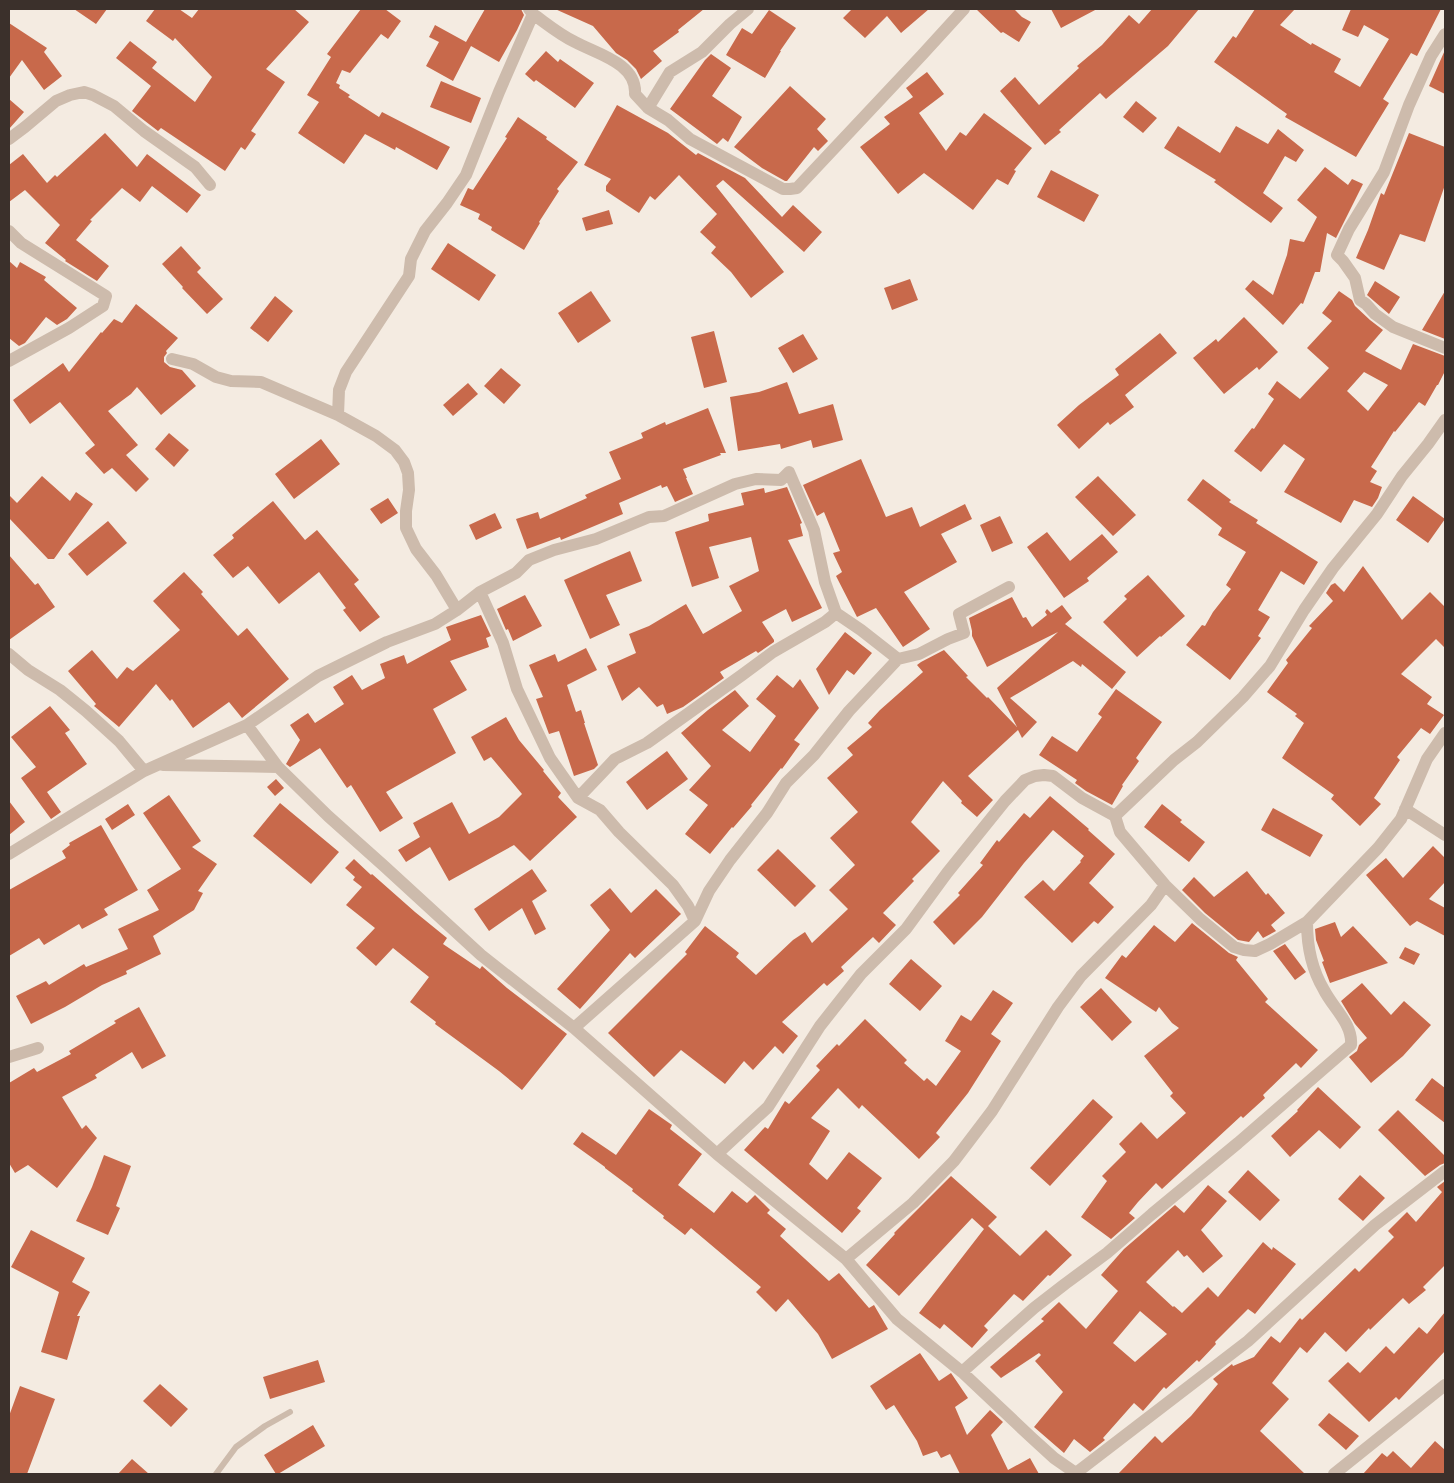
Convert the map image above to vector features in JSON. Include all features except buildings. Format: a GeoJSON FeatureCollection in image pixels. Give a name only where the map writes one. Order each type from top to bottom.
{"type":"FeatureCollection","features":[{"type":"Feature","properties":{"kind":"street"},"geometry":{"type":"LineString","coordinates":[[648,108],[670,72],[702,52],[748,9]]}},
{"type":"Feature","properties":{"kind":"street"},"geometry":{"type":"LineString","coordinates":[[338,415],[339,390],[346,372],[409,276],[411,259],[425,231],[466,175],[531,11],[574,42],[600,53],[619,65],[631,75],[636,86],[635,94],[648,108],[668,120],[690,140],[783,189],[797,188],[964,9]]}},
{"type":"Feature","properties":{"kind":"street"},"geometry":{"type":"LineString","coordinates":[[1445,34],[1431,56],[1400,126],[1384,172],[1349,229],[1337,255],[1355,278],[1360,300],[1375,314],[1393,327],[1445,348]]}},
{"type":"Feature","properties":{"kind":"street"},"geometry":{"type":"LineString","coordinates":[[9,139],[56,101],[84,92],[94,95],[114,106],[144,131],[195,168],[210,185]]}},
{"type":"Feature","properties":{"kind":"street"},"geometry":{"type":"LineString","coordinates":[[9,231],[22,243],[106,296],[103,306],[69,328],[9,361]]}},
{"type":"Feature","properties":{"kind":"street"},"geometry":{"type":"LineString","coordinates":[[172,359],[193,364],[216,377],[231,381],[261,382],[338,415],[376,436],[395,450],[404,462],[408,473],[409,490],[406,528],[416,550],[436,574],[457,610]]}},
{"type":"Feature","properties":{"kind":"street"},"geometry":{"type":"LineString","coordinates":[[1115,816],[1174,760],[1197,742],[1243,697],[1270,666],[1304,610],[1333,568],[1377,514],[1402,476],[1445,420]]}},
{"type":"Feature","properties":{"kind":"street"},"geometry":{"type":"LineString","coordinates":[[9,854],[144,771],[247,725],[318,676],[387,642],[436,624],[480,592],[516,573],[529,560],[596,539],[648,517],[664,516],[735,484],[756,479],[781,480],[789,472],[814,530],[825,582],[836,613],[898,659]]}},
{"type":"Feature","properties":{"kind":"street"},"geometry":{"type":"LineString","coordinates":[[574,1028],[695,921],[714,883],[786,783],[814,755],[849,711],[898,659],[919,654],[964,633],[959,614],[1009,587]]}},
{"type":"Feature","properties":{"kind":"street"},"geometry":{"type":"LineString","coordinates":[[480,592],[504,643],[517,689],[550,758],[578,798],[600,810],[619,832],[673,885],[688,906],[695,921]]}},
{"type":"Feature","properties":{"kind":"street"},"geometry":{"type":"LineString","coordinates":[[578,798],[615,759],[647,743],[773,652],[825,622],[836,613]]}},
{"type":"Feature","properties":{"kind":"street"},"geometry":{"type":"LineString","coordinates":[[9,654],[28,670],[60,690],[86,711],[119,741],[144,771]]}},
{"type":"Feature","properties":{"kind":"street"},"geometry":{"type":"LineString","coordinates":[[247,725],[278,767],[328,816],[481,955],[574,1028],[717,1154],[846,1259],[897,1319],[962,1372],[1054,1458],[1076,1474],[1248,1341],[1375,1225],[1445,1171]]}},
{"type":"Feature","properties":{"kind":"street"},"geometry":{"type":"LineString","coordinates":[[717,1154],[768,1106],[820,1026],[856,981],[906,929],[948,873],[1024,780],[1035,776],[1053,776],[1082,798],[1115,816],[1120,832],[1165,885],[1200,919],[1234,947],[1255,951],[1307,922],[1378,848],[1401,819],[1426,759],[1445,732]]}},
{"type":"Feature","properties":{"kind":"street"},"geometry":{"type":"LineString","coordinates":[[159,764],[278,767]]}},
{"type":"Feature","properties":{"kind":"street"},"geometry":{"type":"LineString","coordinates":[[1405,809],[1445,834]]}},
{"type":"Feature","properties":{"kind":"street"},"geometry":{"type":"LineString","coordinates":[[846,1259],[913,1203],[954,1161],[992,1111],[1058,1007],[1081,976],[1151,905],[1165,885]]}},
{"type":"Feature","properties":{"kind":"street"},"geometry":{"type":"LineString","coordinates":[[962,1372],[1034,1308],[1107,1253],[1351,1045],[1350,1031],[1324,990],[1315,971],[1307,936],[1307,922]]}},
{"type":"Feature","properties":{"kind":"street"},"geometry":{"type":"LineString","coordinates":[[9,1057],[38,1048]]}},
{"type":"Feature","properties":{"kind":"street"},"geometry":{"type":"LineString","coordinates":[[1334,1474],[1445,1385]]}},
{"type":"Feature","properties":{"kind":"lane"},"geometry":{"type":"LineString","coordinates":[[216,1474],[236,1447],[265,1426],[290,1412]]}}]}
